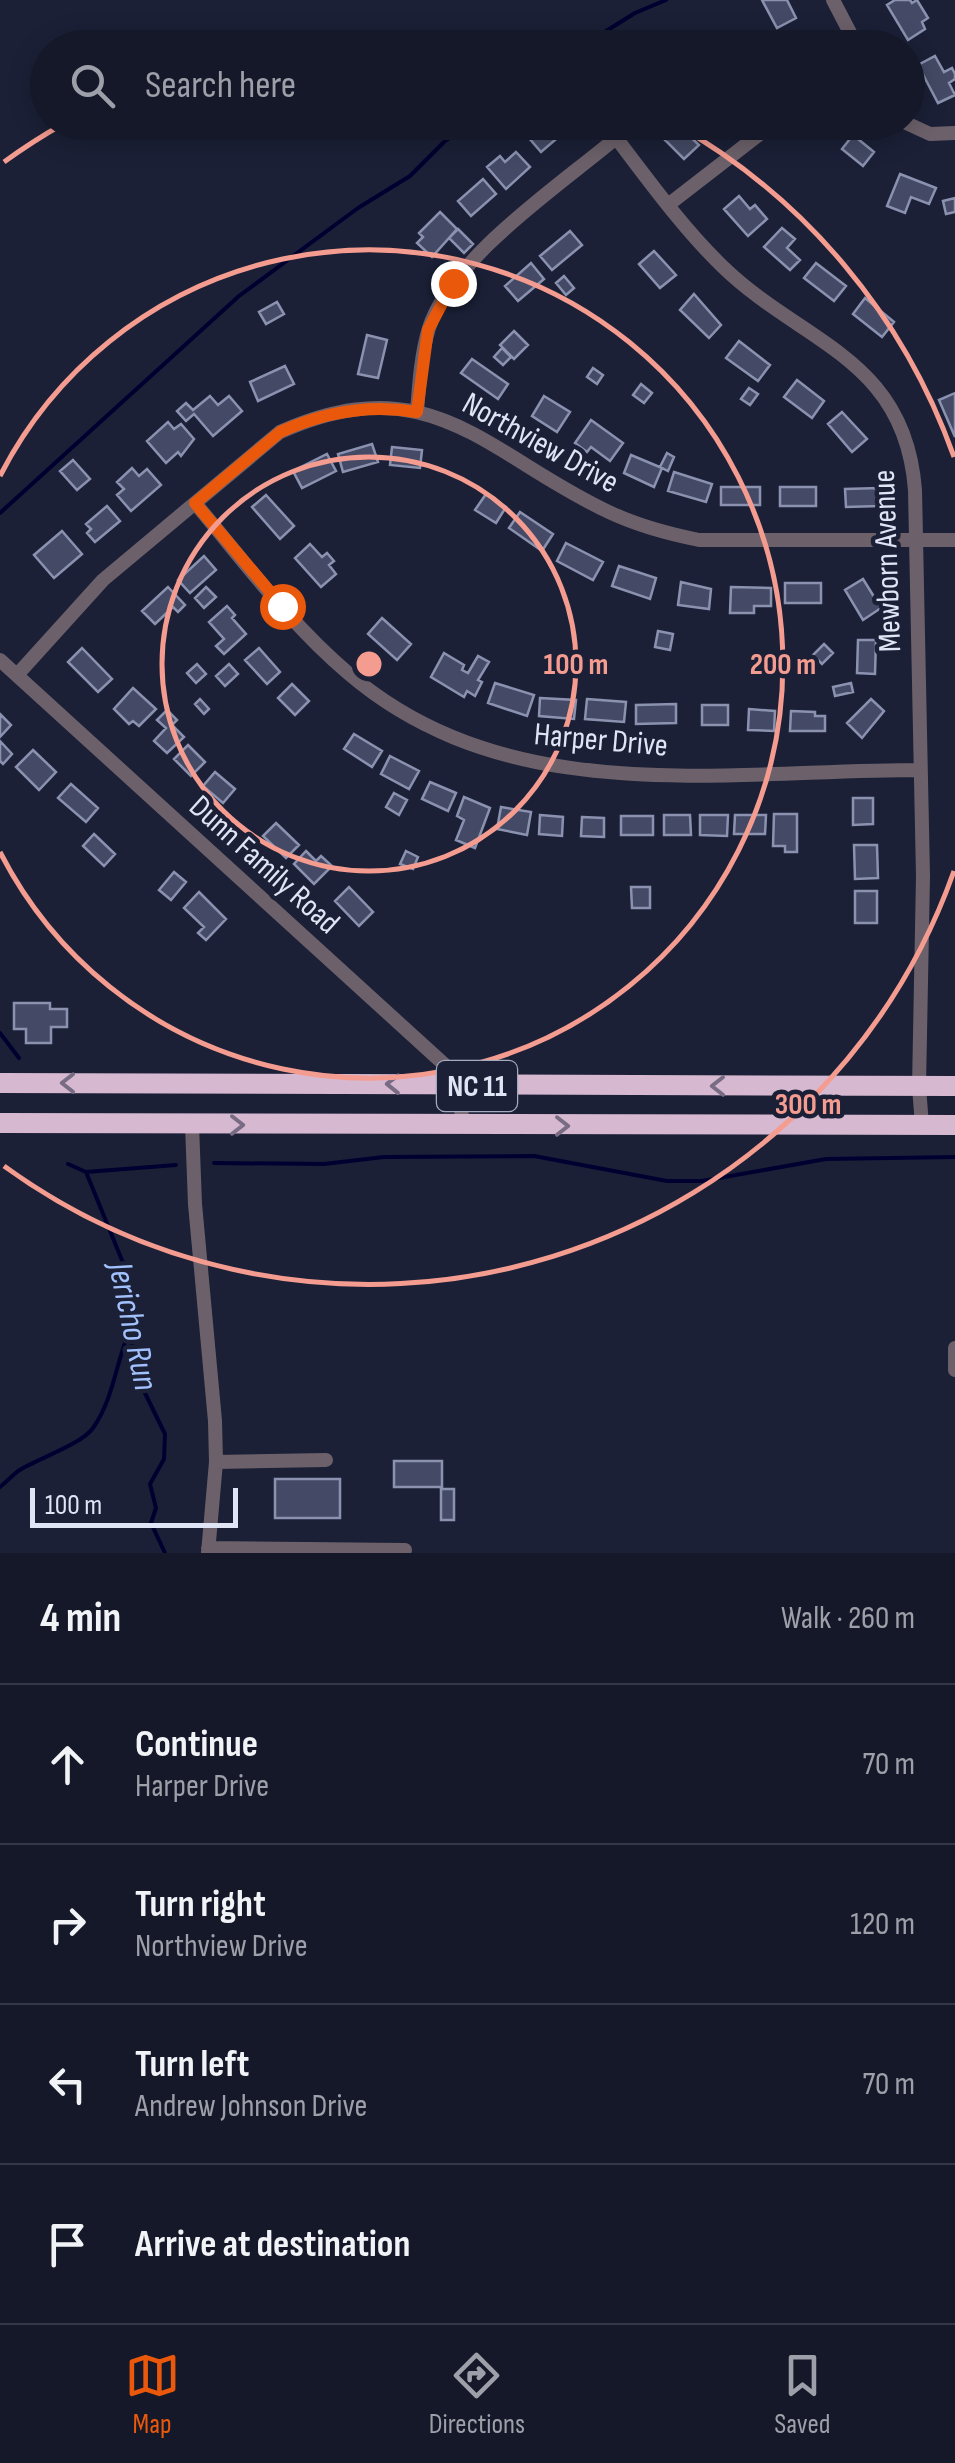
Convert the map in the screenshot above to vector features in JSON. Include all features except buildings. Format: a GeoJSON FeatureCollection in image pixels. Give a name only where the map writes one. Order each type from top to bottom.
{"type":"FeatureCollection","features":[{"type":"Feature","properties":{"kind":"highway","name":"NC 11"},"geometry":{"type":"LineString","coordinates":[[0,1083],[955,1086]]}},
{"type":"Feature","properties":{"kind":"highway","name":"NC 11"},"geometry":{"type":"LineString","coordinates":[[0,1123],[955,1125]]}},
{"type":"Feature","properties":{"kind":"street"},"geometry":{"type":"LineString","coordinates":[[833,0],[849,30]]}},
{"type":"Feature","properties":{"kind":"street"},"geometry":{"type":"LineString","coordinates":[[925,132],[955,133]]}},
{"type":"Feature","properties":{"kind":"street"},"geometry":{"type":"LineString","coordinates":[[417,412],[428,330],[453,283],[494,240],[614,140]]}},
{"type":"Feature","properties":{"kind":"street","name":"Mewborn Avenue"},"geometry":{"type":"LineString","coordinates":[[618,140],[668,205],[730,273],[853,363],[883,395],[903,430],[912,459],[922,876],[922,1125]]}},
{"type":"Feature","properties":{"kind":"street"},"geometry":{"type":"LineString","coordinates":[[668,205],[753,140]]}},
{"type":"Feature","properties":{"kind":"street","name":"Northview Drive"},"geometry":{"type":"LineString","coordinates":[[17,675],[102,580],[280,432],[348,411],[417,412],[472,430],[609,512],[668,534],[716,540],[955,540]]}},
{"type":"Feature","properties":{"kind":"street","name":"Harper Drive"},"geometry":{"type":"LineString","coordinates":[[195,503],[282,606],[347,672],[401,710],[458,740],[518,760],[602,774],[920,770]]}},
{"type":"Feature","properties":{"kind":"street","name":"Dunn Family Road"},"geometry":{"type":"LineString","coordinates":[[0,660],[446,1066],[458,1086]]}},
{"type":"Feature","properties":{"kind":"street"},"geometry":{"type":"LineString","coordinates":[[458,1086],[462,1125]]}},
{"type":"Feature","properties":{"kind":"street"},"geometry":{"type":"LineString","coordinates":[[192,1125],[216,1462],[208,1550],[404,1550]]}},
{"type":"Feature","properties":{"kind":"street"},"geometry":{"type":"LineString","coordinates":[[955,1348],[955,1370]]}},
{"type":"Feature","properties":{"kind":"street"},"geometry":{"type":"LineString","coordinates":[[216,1462],[326,1460]]}},
{"type":"Feature","properties":{"kind":"waterway"},"geometry":{"type":"LineString","coordinates":[[608,30],[666,0]]}},
{"type":"Feature","properties":{"kind":"waterway"},"geometry":{"type":"LineString","coordinates":[[0,513],[239,296],[358,208],[410,176],[447,140]]}},
{"type":"Feature","properties":{"kind":"waterway","name":"Jericho Run"},"geometry":{"type":"LineString","coordinates":[[0,1033],[19,1058]]}},
{"type":"Feature","properties":{"kind":"waterway"},"geometry":{"type":"LineString","coordinates":[[214,1163],[324,1164],[384,1157],[534,1156],[667,1181],[702,1181],[826,1159],[955,1157]]}},
{"type":"Feature","properties":{"kind":"waterway","name":"Jericho Run"},"geometry":{"type":"LineString","coordinates":[[68,1164],[86,1172],[128,1275],[129,1332],[141,1385],[165,1434],[164,1459],[150,1484],[156,1508],[151,1523],[165,1553]]}},
{"type":"Feature","properties":{"kind":"waterway"},"geometry":{"type":"LineString","coordinates":[[86,1172],[176,1165]]}},
{"type":"Feature","properties":{"kind":"waterway"},"geometry":{"type":"LineString","coordinates":[[0,1487],[18,1471],[79,1440],[93,1428],[105,1406],[129,1332]]}},
{"type":"Feature","properties":{"kind":"route"},"geometry":{"type":"LineString","coordinates":[[282,606],[195,503],[280,432],[295,425],[330,414],[366,409],[417,412],[428,330],[453,283]]}}]}
